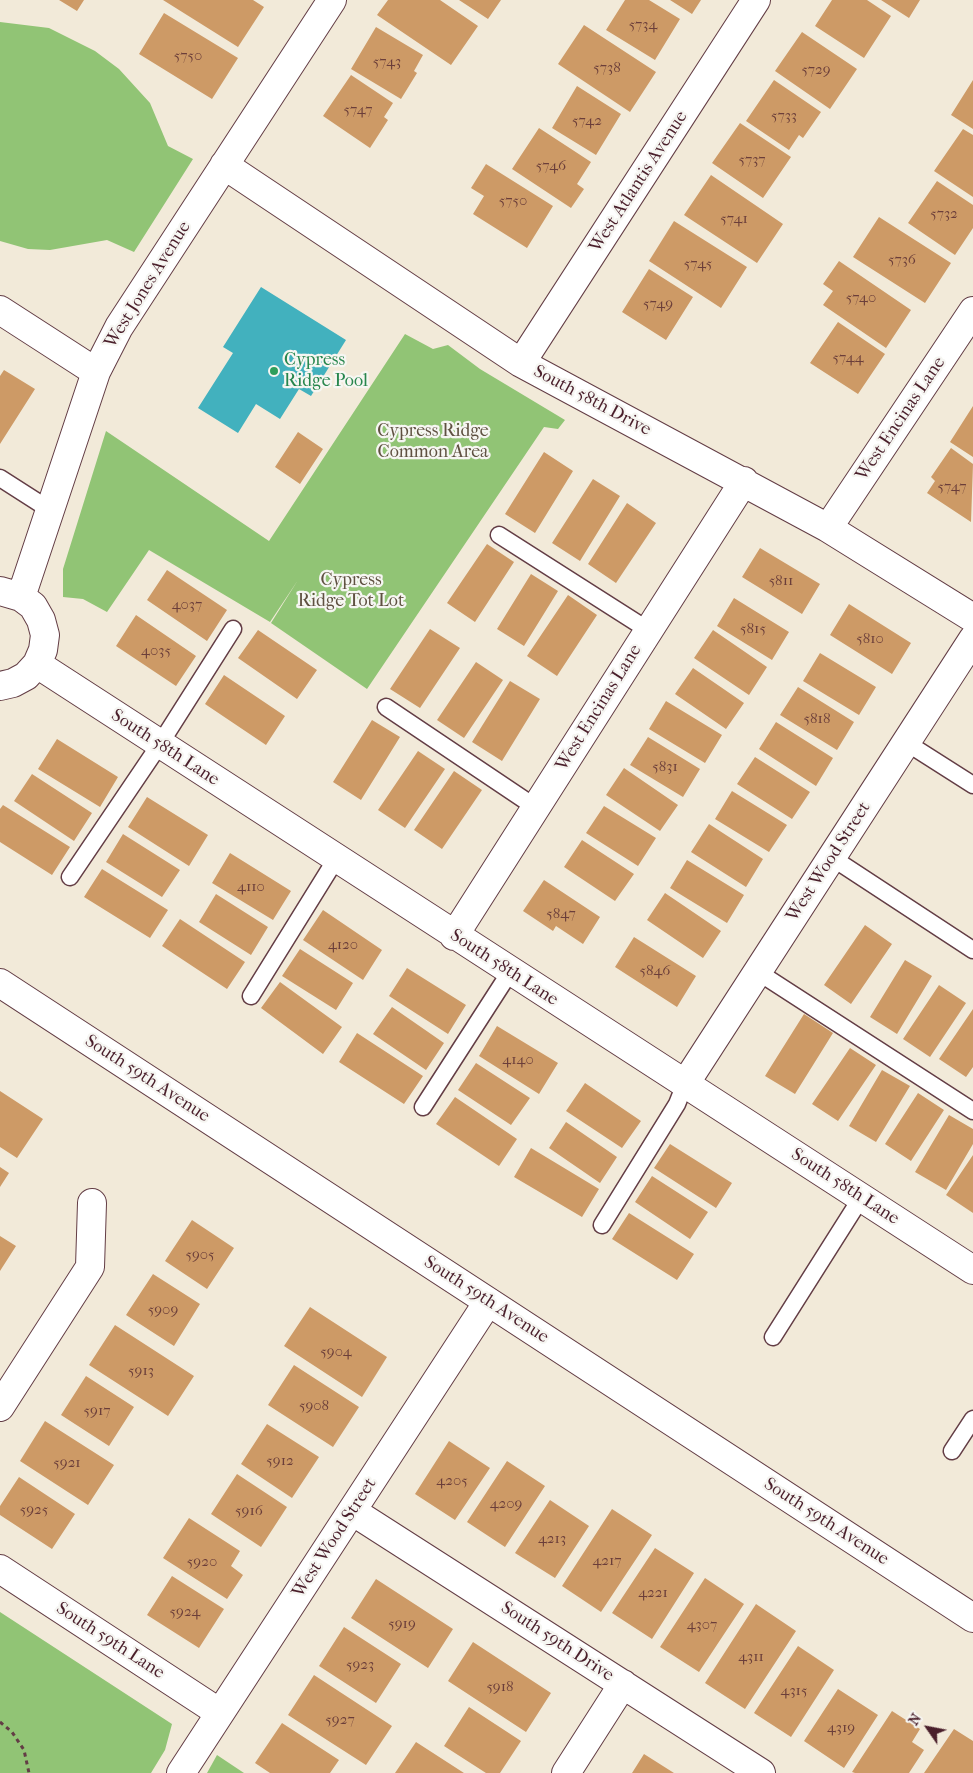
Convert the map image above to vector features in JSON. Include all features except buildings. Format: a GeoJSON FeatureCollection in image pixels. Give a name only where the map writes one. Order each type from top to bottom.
{"type":"FeatureCollection","features":[{"type":"Feature","properties":{"kind":"street","name":"West Jones Avenue"},"geometry":{"type":"LineString","coordinates":[[10,594],[50,510],[96,372],[118,327],[332,0]]}},
{"type":"Feature","properties":{"kind":"street","name":"West Atlantis Avenue"},"geometry":{"type":"LineString","coordinates":[[521,364],[756,0]]}},
{"type":"Feature","properties":{"kind":"street","name":"South 58th Drive"},"geometry":{"type":"LineString","coordinates":[[224,165],[521,364],[744,481],[828,528],[973,618]]}},
{"type":"Feature","properties":{"kind":"street"},"geometry":{"type":"LineString","coordinates":[[0,310],[96,372]]}},
{"type":"Feature","properties":{"kind":"street","name":"West Encinas Lane"},"geometry":{"type":"LineString","coordinates":[[828,528],[973,311]]}},
{"type":"Feature","properties":{"kind":"street","name":"West Encinas Lane"},"geometry":{"type":"LineString","coordinates":[[454,936],[744,481]]}},
{"type":"Feature","properties":{"kind":"street"},"geometry":{"type":"LineString","coordinates":[[0,686],[20,680],[37,664],[43,650],[43,627],[33,606],[10,594]]}},
{"type":"Feature","properties":{"kind":"street","name":"West Wood Street"},"geometry":{"type":"LineString","coordinates":[[685,1084],[973,640]]}},
{"type":"Feature","properties":{"kind":"street","name":"South 58th Lane"},"geometry":{"type":"LineString","coordinates":[[37,664],[454,936],[973,1270]]}},
{"type":"Feature","properties":{"kind":"street","name":"South 59th Avenue"},"geometry":{"type":"LineString","coordinates":[[0,983],[973,1618]]}},
{"type":"Feature","properties":{"kind":"street"},"geometry":{"type":"LineString","coordinates":[[0,1407],[90,1267],[92,1203]]}},
{"type":"Feature","properties":{"kind":"street","name":"West Wood Street"},"geometry":{"type":"LineString","coordinates":[[181,1773],[488,1302]]}},
{"type":"Feature","properties":{"kind":"street","name":"South 59th Drive"},"geometry":{"type":"LineString","coordinates":[[352,1511],[761,1773]]}},
{"type":"Feature","properties":{"kind":"street","name":"South 59th Lane"},"geometry":{"type":"LineString","coordinates":[[0,1569],[220,1713]]}},
{"type":"Feature","properties":{"kind":"street"},"geometry":{"type":"LineString","coordinates":[[566,1773],[623,1684]]}},
{"type":"Feature","properties":{"kind":"lane"},"geometry":{"type":"LineString","coordinates":[[0,478],[50,510]]}},
{"type":"Feature","properties":{"kind":"lane"},"geometry":{"type":"LineString","coordinates":[[498,535],[648,630]]}},
{"type":"Feature","properties":{"kind":"lane"},"geometry":{"type":"LineString","coordinates":[[70,878],[160,744],[232,629]]}},
{"type":"Feature","properties":{"kind":"lane"},"geometry":{"type":"LineString","coordinates":[[386,708],[536,807]]}},
{"type":"Feature","properties":{"kind":"lane"},"geometry":{"type":"LineString","coordinates":[[907,742],[973,785]]}},
{"type":"Feature","properties":{"kind":"lane"},"geometry":{"type":"LineString","coordinates":[[831,857],[973,950]]}},
{"type":"Feature","properties":{"kind":"lane"},"geometry":{"type":"LineString","coordinates":[[251,996],[336,859]]}},
{"type":"Feature","properties":{"kind":"lane"},"geometry":{"type":"LineString","coordinates":[[423,1107],[510,972]]}},
{"type":"Feature","properties":{"kind":"lane"},"geometry":{"type":"LineString","coordinates":[[758,972],[973,1111]]}},
{"type":"Feature","properties":{"kind":"lane"},"geometry":{"type":"LineString","coordinates":[[602,1224],[677,1104],[685,1084]]}},
{"type":"Feature","properties":{"kind":"lane"},"geometry":{"type":"LineString","coordinates":[[773,1337],[861,1198]]}},
{"type":"Feature","properties":{"kind":"lane"},"geometry":{"type":"LineString","coordinates":[[952,1451],[973,1419]]}},
{"type":"Feature","properties":{"kind":"path"},"geometry":{"type":"LineString","coordinates":[[0,1722],[12,1732],[24,1750],[29,1773]]}},
{"type":"Feature","properties":{"kind":"green space"},"geometry":{"type":"Polygon","coordinates":[[[0,22],[49,28],[95,51],[119,69],[150,103],[168,146],[193,159],[134,252],[107,240],[50,250],[28,249],[0,241],[0,22]]]}},
{"type":"Feature","properties":{"kind":"green space","name":"Cypress Ridge Common Area"},"geometry":{"type":"Polygon","coordinates":[[[405,334],[433,349],[448,345],[480,369],[565,420],[558,429],[544,427],[367,689],[271,623],[298,580],[270,622],[149,550],[107,612],[83,599],[63,597],[63,569],[106,431],[269,541],[405,334]]]}},
{"type":"Feature","properties":{"kind":"green space"},"geometry":{"type":"Polygon","coordinates":[[[0,1612],[172,1724],[165,1750],[151,1773],[0,1773],[0,1612]]]}},
{"type":"Feature","properties":{"kind":"green space"},"geometry":{"type":"Polygon","coordinates":[[[217,1755],[244,1773],[207,1773],[217,1755]]]}},
{"type":"Feature","properties":{"kind":"water","name":"Cypress Ridge Pool"},"geometry":{"type":"Polygon","coordinates":[[[261,287],[346,340],[311,396],[299,389],[280,419],[256,404],[238,433],[198,408],[233,353],[223,347],[261,287]]]}},
{"type":"Feature","properties":{"kind":"place","name":"Cypress Ridge Pool"},"geometry":{"type":"Point","coordinates":[274,371]}},
{"type":"Feature","properties":{"kind":"park label","name":"Cypress Ridge Tot Lot"},"geometry":{"type":"Point","coordinates":[351,591]}}]}
